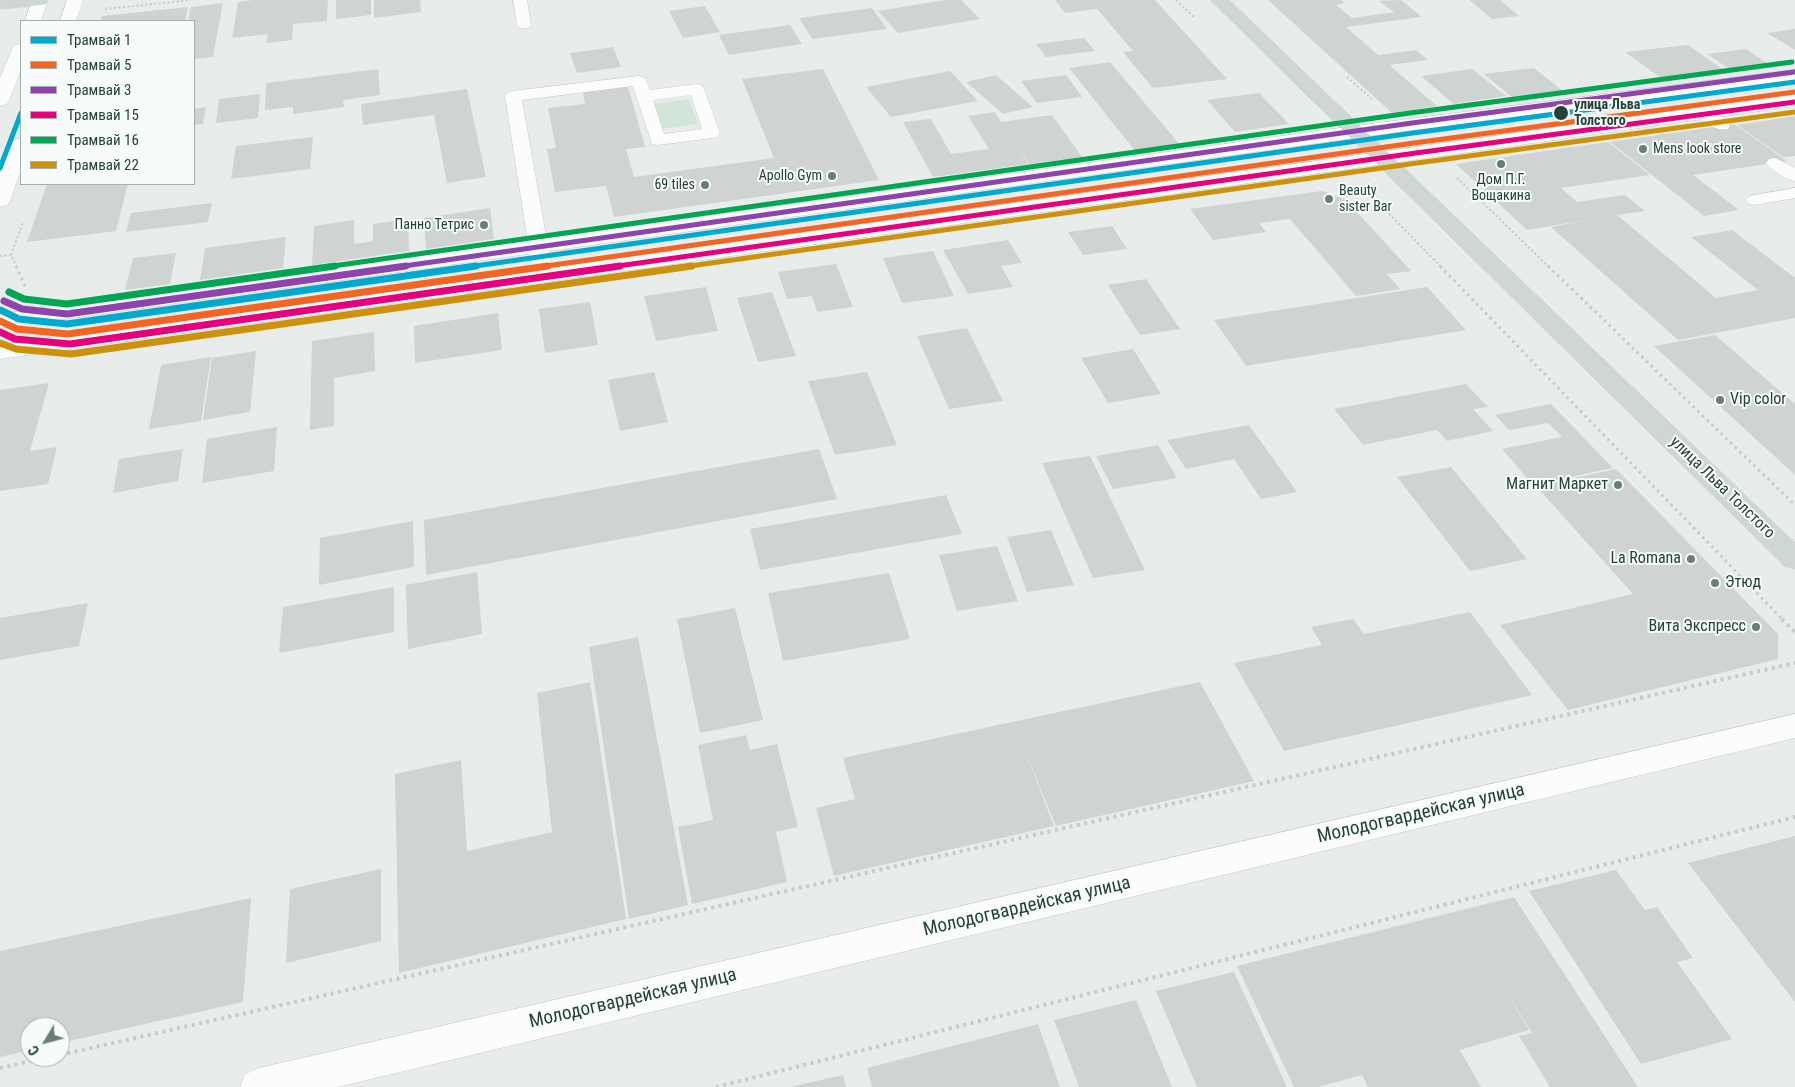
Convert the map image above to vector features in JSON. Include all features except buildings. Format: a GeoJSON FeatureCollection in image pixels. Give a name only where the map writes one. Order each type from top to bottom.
{"type":"FeatureCollection","features":[{"type":"Feature","properties":{"kind":"main road"},"geometry":{"type":"LineString","coordinates":[[0,4],[40,0],[33,20]]}},
{"type":"Feature","properties":{"kind":"main road"},"geometry":{"type":"LineString","coordinates":[[68,20],[76,0]]}},
{"type":"Feature","properties":{"kind":"main road","name":"улица Льва Толстого"},"geometry":{"type":"LineString","coordinates":[[1218,0],[1795,559]]}},
{"type":"Feature","properties":{"kind":"main road"},"geometry":{"type":"LineString","coordinates":[[0,100],[20,51]]}},
{"type":"Feature","properties":{"kind":"main road"},"geometry":{"type":"LineString","coordinates":[[0,321],[1354,132],[1795,75]]}},
{"type":"Feature","properties":{"kind":"main road"},"geometry":{"type":"LineString","coordinates":[[0,352],[1795,100]]}},
{"type":"Feature","properties":{"kind":"main road"},"geometry":{"type":"LineString","coordinates":[[0,201],[20,147]]}},
{"type":"Feature","properties":{"kind":"main road","name":"Молодогвардейская улица"},"geometry":{"type":"LineString","coordinates":[[259,1087],[1795,726]]}},
{"type":"Feature","properties":{"kind":"lane"},"geometry":{"type":"LineString","coordinates":[[520,0],[524,25]]}},
{"type":"Feature","properties":{"kind":"lane"},"geometry":{"type":"LineString","coordinates":[[543,275],[513,96],[640,81],[644,96]]}},
{"type":"Feature","properties":{"kind":"lane"},"geometry":{"type":"LineString","coordinates":[[1704,113],[1722,126]]}},
{"type":"Feature","properties":{"kind":"lane"},"geometry":{"type":"LineString","coordinates":[[1775,163],[1795,176]]}},
{"type":"Feature","properties":{"kind":"lane"},"geometry":{"type":"LineString","coordinates":[[1755,200],[1795,194]]}},
{"type":"Feature","properties":{"kind":"path"},"geometry":{"type":"LineString","coordinates":[[101,9],[191,0]]}},
{"type":"Feature","properties":{"kind":"path"},"geometry":{"type":"LineString","coordinates":[[1176,0],[1197,20]]}},
{"type":"Feature","properties":{"kind":"path"},"geometry":{"type":"LineString","coordinates":[[1344,74],[1404,127]]}},
{"type":"Feature","properties":{"kind":"path"},"geometry":{"type":"LineString","coordinates":[[1433,151],[1443,164],[1795,505]]}},
{"type":"Feature","properties":{"kind":"path"},"geometry":{"type":"LineString","coordinates":[[1337,164],[1354,177],[1795,632]]}},
{"type":"Feature","properties":{"kind":"path"},"geometry":{"type":"LineString","coordinates":[[24,219],[11,255],[26,289]]}},
{"type":"Feature","properties":{"kind":"path"},"geometry":{"type":"LineString","coordinates":[[0,256],[11,255]]}},
{"type":"Feature","properties":{"kind":"path"},"geometry":{"type":"LineString","coordinates":[[70,1052],[1795,663]]}},
{"type":"Feature","properties":{"kind":"path"},"geometry":{"type":"LineString","coordinates":[[716,1087],[1795,817]]}},
{"type":"Feature","properties":{"kind":"path"},"geometry":{"type":"LineString","coordinates":[[0,1068],[20,1064]]}},
{"type":"Feature","properties":{"kind":"green space"},"geometry":{"type":"Polygon","coordinates":[[[689,99],[698,124],[661,129],[653,104],[689,99]]]}},
{"type":"Feature","properties":{"kind":"tram line","name":"16"},"geometry":{"type":"LineString","coordinates":[[9,292],[24,299],[67,304],[1410,113],[1792,62]]}},
{"type":"Feature","properties":{"kind":"tram line","name":"3"},"geometry":{"type":"LineString","coordinates":[[4,301],[22,309],[67,314],[1412,123],[1794,72]]}},
{"type":"Feature","properties":{"kind":"tram line","name":"1"},"geometry":{"type":"LineString","coordinates":[[0,310],[19,319],[67,324],[1413,133],[1795,82]]}},
{"type":"Feature","properties":{"kind":"tram line","name":"5"},"geometry":{"type":"LineString","coordinates":[[0,321],[17,329],[68,334],[1414,143],[1795,92]]}},
{"type":"Feature","properties":{"kind":"tram line","name":"15"},"geometry":{"type":"LineString","coordinates":[[0,332],[15,339],[70,344],[1416,153],[1795,102]]}},
{"type":"Feature","properties":{"kind":"tram line","name":"22"},"geometry":{"type":"LineString","coordinates":[[0,343],[16,349],[71,354],[1417,163],[1795,112]]}},
{"type":"Feature","properties":{"kind":"tram line","name":"1"},"geometry":{"type":"LineString","coordinates":[[0,168],[20,116]]}},
{"type":"Feature","properties":{"kind":"place","name":"улица Льва Толстого"},"geometry":{"type":"Point","coordinates":[1561,113]}},
{"type":"Feature","properties":{"kind":"place","name":"Mens look store"},"geometry":{"type":"Point","coordinates":[1643,149]}},
{"type":"Feature","properties":{"kind":"place","name":"Дом П.Г. Вощакина"},"geometry":{"type":"Point","coordinates":[1501,164]}},
{"type":"Feature","properties":{"kind":"place","name":"Apollo Gym"},"geometry":{"type":"Point","coordinates":[832,176]}},
{"type":"Feature","properties":{"kind":"place","name":"69 tiles"},"geometry":{"type":"Point","coordinates":[705,185]}},
{"type":"Feature","properties":{"kind":"place","name":"Beauty sister Bar"},"geometry":{"type":"Point","coordinates":[1329,199]}},
{"type":"Feature","properties":{"kind":"place","name":"Панно Тетрис"},"geometry":{"type":"Point","coordinates":[484,225]}},
{"type":"Feature","properties":{"kind":"place","name":"Vip color"},"geometry":{"type":"Point","coordinates":[1720,400]}},
{"type":"Feature","properties":{"kind":"place","name":"Магнит Маркет"},"geometry":{"type":"Point","coordinates":[1618,485]}},
{"type":"Feature","properties":{"kind":"place","name":"La Romana"},"geometry":{"type":"Point","coordinates":[1691,559]}},
{"type":"Feature","properties":{"kind":"place","name":"Этюд"},"geometry":{"type":"Point","coordinates":[1715,583]}},
{"type":"Feature","properties":{"kind":"place","name":"Вита Экспресс"},"geometry":{"type":"Point","coordinates":[1756,627]}}]}
